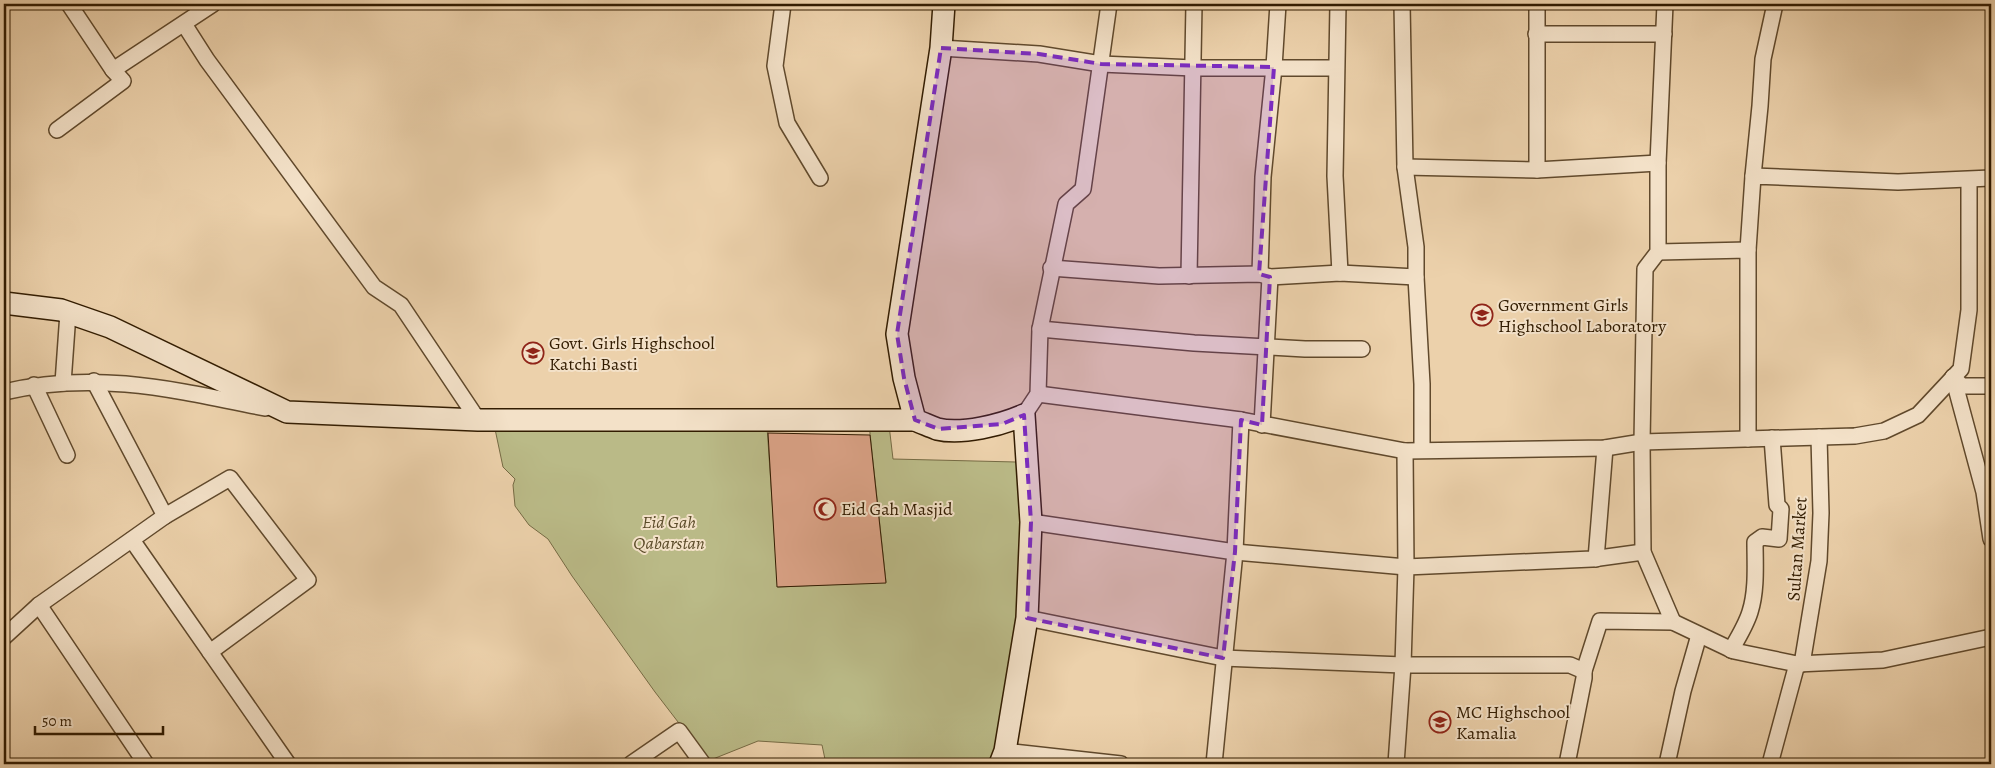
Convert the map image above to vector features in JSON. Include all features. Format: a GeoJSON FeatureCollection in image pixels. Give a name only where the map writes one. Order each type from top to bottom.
{"type":"FeatureCollection","features":[{"type":"Feature","properties":{"kind":"street"},"geometry":{"type":"LineString","coordinates":[[58,130],[123,81],[113,70],[68,4]]}},
{"type":"Feature","properties":{"kind":"street"},"geometry":{"type":"LineString","coordinates":[[113,70],[213,4]]}},
{"type":"Feature","properties":{"kind":"street"},"geometry":{"type":"LineString","coordinates":[[784,4],[775,66],[787,123],[820,178]]}},
{"type":"Feature","properties":{"kind":"street"},"geometry":{"type":"LineString","coordinates":[[915,420],[904,378],[897,334],[941,48],[944,4]]}},
{"type":"Feature","properties":{"kind":"street"},"geometry":{"type":"LineString","coordinates":[[4,392],[34,385],[94,381],[173,389],[286,412],[478,420],[915,420],[939,429],[968,430],[1002,424],[1024,415],[1038,394],[1040,329],[1051,268],[1066,204],[1083,189],[1110,4]]}},
{"type":"Feature","properties":{"kind":"street"},"geometry":{"type":"LineString","coordinates":[[1189,276],[1194,4]]}},
{"type":"Feature","properties":{"kind":"street"},"geometry":{"type":"LineString","coordinates":[[1262,425],[1268,346],[1263,177],[1278,4]]}},
{"type":"Feature","properties":{"kind":"street"},"geometry":{"type":"LineString","coordinates":[[1338,4],[1335,176],[1340,273]]}},
{"type":"Feature","properties":{"kind":"street"},"geometry":{"type":"LineString","coordinates":[[1402,4],[1405,168],[1416,247],[1422,384],[1422,450]]}},
{"type":"Feature","properties":{"kind":"street"},"geometry":{"type":"LineString","coordinates":[[1537,4],[1537,170]]}},
{"type":"Feature","properties":{"kind":"street"},"geometry":{"type":"LineString","coordinates":[[1665,4],[1658,163],[1658,252],[1645,270],[1642,442],[1643,552],[1672,622]]}},
{"type":"Feature","properties":{"kind":"street"},"geometry":{"type":"LineString","coordinates":[[1748,439],[1748,250],[1763,59],[1775,4]]}},
{"type":"Feature","properties":{"kind":"street"},"geometry":{"type":"LineString","coordinates":[[184,24],[207,60],[374,287],[402,305],[478,420]]}},
{"type":"Feature","properties":{"kind":"street"},"geometry":{"type":"LineString","coordinates":[[1536,34],[1664,34]]}},
{"type":"Feature","properties":{"kind":"street"},"geometry":{"type":"LineString","coordinates":[[941,48],[1039,54],[1100,64],[1194,68],[1336,68]]}},
{"type":"Feature","properties":{"kind":"street"},"geometry":{"type":"LineString","coordinates":[[1405,168],[1537,170],[1658,163]]}},
{"type":"Feature","properties":{"kind":"street"},"geometry":{"type":"LineString","coordinates":[[1753,176],[1898,182],[1991,178]]}},
{"type":"Feature","properties":{"kind":"street"},"geometry":{"type":"LineString","coordinates":[[1038,394],[1241,420],[1406,451],[1605,448],[1642,442],[1855,436],[1884,431],[1918,415],[1961,369],[1970,310],[1969,180]]}},
{"type":"Feature","properties":{"kind":"street"},"geometry":{"type":"LineString","coordinates":[[1658,252],[1748,250]]}},
{"type":"Feature","properties":{"kind":"street"},"geometry":{"type":"LineString","coordinates":[[1051,268],[1159,276],[1265,276],[1340,273],[1416,277]]}},
{"type":"Feature","properties":{"kind":"street"},"geometry":{"type":"LineString","coordinates":[[4,303],[68,313],[110,327],[286,412]]}},
{"type":"Feature","properties":{"kind":"street"},"geometry":{"type":"LineString","coordinates":[[63,383],[68,313]]}},
{"type":"Feature","properties":{"kind":"street"},"geometry":{"type":"LineString","coordinates":[[1040,329],[1194,343],[1362,350]]}},
{"type":"Feature","properties":{"kind":"street"},"geometry":{"type":"LineString","coordinates":[[1953,377],[1962,386],[1991,386]]}},
{"type":"Feature","properties":{"kind":"street"},"geometry":{"type":"LineString","coordinates":[[1953,377],[1984,492],[1991,539]]}},
{"type":"Feature","properties":{"kind":"street"},"geometry":{"type":"LineString","coordinates":[[94,381],[165,516]]}},
{"type":"Feature","properties":{"kind":"street"},"geometry":{"type":"LineString","coordinates":[[34,385],[68,455]]}},
{"type":"Feature","properties":{"kind":"street"},"geometry":{"type":"LineString","coordinates":[[1024,415],[1031,522],[1026,618],[1002,757],[1122,764]]}},
{"type":"Feature","properties":{"kind":"street"},"geometry":{"type":"LineString","coordinates":[[1214,764],[1235,552],[1241,420]]}},
{"type":"Feature","properties":{"kind":"street","name":"Sultan Market"},"geometry":{"type":"LineString","coordinates":[[1770,764],[1799,664],[1818,561],[1820,512],[1819,436]]}},
{"type":"Feature","properties":{"kind":"street"},"geometry":{"type":"LineString","coordinates":[[1731,650],[1751,611],[1755,542],[1762,537],[1779,539],[1781,509],[1776,505],[1772,438]]}},
{"type":"Feature","properties":{"kind":"street"},"geometry":{"type":"LineString","coordinates":[[1596,559],[1605,448]]}},
{"type":"Feature","properties":{"kind":"street"},"geometry":{"type":"LineString","coordinates":[[1396,764],[1403,665],[1406,566],[1406,451]]}},
{"type":"Feature","properties":{"kind":"street"},"geometry":{"type":"LineString","coordinates":[[4,637],[39,605],[165,516],[230,478],[308,580],[210,652]]}},
{"type":"Feature","properties":{"kind":"street"},"geometry":{"type":"LineString","coordinates":[[1031,522],[1235,552],[1406,566],[1596,559],[1643,552]]}},
{"type":"Feature","properties":{"kind":"street"},"geometry":{"type":"LineString","coordinates":[[132,540],[288,764]]}},
{"type":"Feature","properties":{"kind":"street"},"geometry":{"type":"LineString","coordinates":[[39,605],[146,764]]}},
{"type":"Feature","properties":{"kind":"street"},"geometry":{"type":"LineString","coordinates":[[1026,618],[1223,658],[1403,665],[1570,665],[1584,671]]}},
{"type":"Feature","properties":{"kind":"street"},"geometry":{"type":"LineString","coordinates":[[1567,764],[1584,671],[1600,621],[1672,622],[1731,650],[1799,664],[1882,660],[1991,637]]}},
{"type":"Feature","properties":{"kind":"street"},"geometry":{"type":"LineString","coordinates":[[1667,764],[1683,691],[1699,635]]}},
{"type":"Feature","properties":{"kind":"street"},"geometry":{"type":"LineString","coordinates":[[631,764],[679,731],[703,764]]}},
{"type":"Feature","properties":{"kind":"highlighted area"},"geometry":{"type":"Polygon","coordinates":[[[941,48],[1039,54],[1101,64],[1274,67],[1259,274],[1270,277],[1262,425],[1241,420],[1235,552],[1223,658],[1027,618],[1031,522],[1024,415],[1002,424],[939,429],[915,420],[904,378],[897,334],[941,48]]]}},
{"type":"Feature","properties":{"kind":"green space","name":"Eid Gah Qabarstan"},"geometry":{"type":"Polygon","coordinates":[[[869,424],[889,425],[893,459],[1016,462],[1027,520],[1019,629],[994,764],[826,764],[822,745],[758,741],[708,761],[655,692],[572,576],[548,539],[529,525],[515,506],[513,485],[515,479],[503,467],[495,429],[767,427],[778,587],[886,582],[869,424]]]}},
{"type":"Feature","properties":{"kind":"building","name":"Eid Gah Masjid"},"geometry":{"type":"Polygon","coordinates":[[[768,433],[870,435],[886,583],[777,587],[768,433]]]}},
{"type":"Feature","properties":{"kind":"place","name":"Government Girls Highschool Laboratory"},"geometry":{"type":"Point","coordinates":[1482,315]}},
{"type":"Feature","properties":{"kind":"place","name":"Govt. Girls Highschool Katchi Basti"},"geometry":{"type":"Point","coordinates":[533,353]}},
{"type":"Feature","properties":{"kind":"place","name":"Eid Gah Masjid"},"geometry":{"type":"Point","coordinates":[825,509]}},
{"type":"Feature","properties":{"kind":"place","name":"MC Highschool Kamalia"},"geometry":{"type":"Point","coordinates":[1440,722]}}]}
